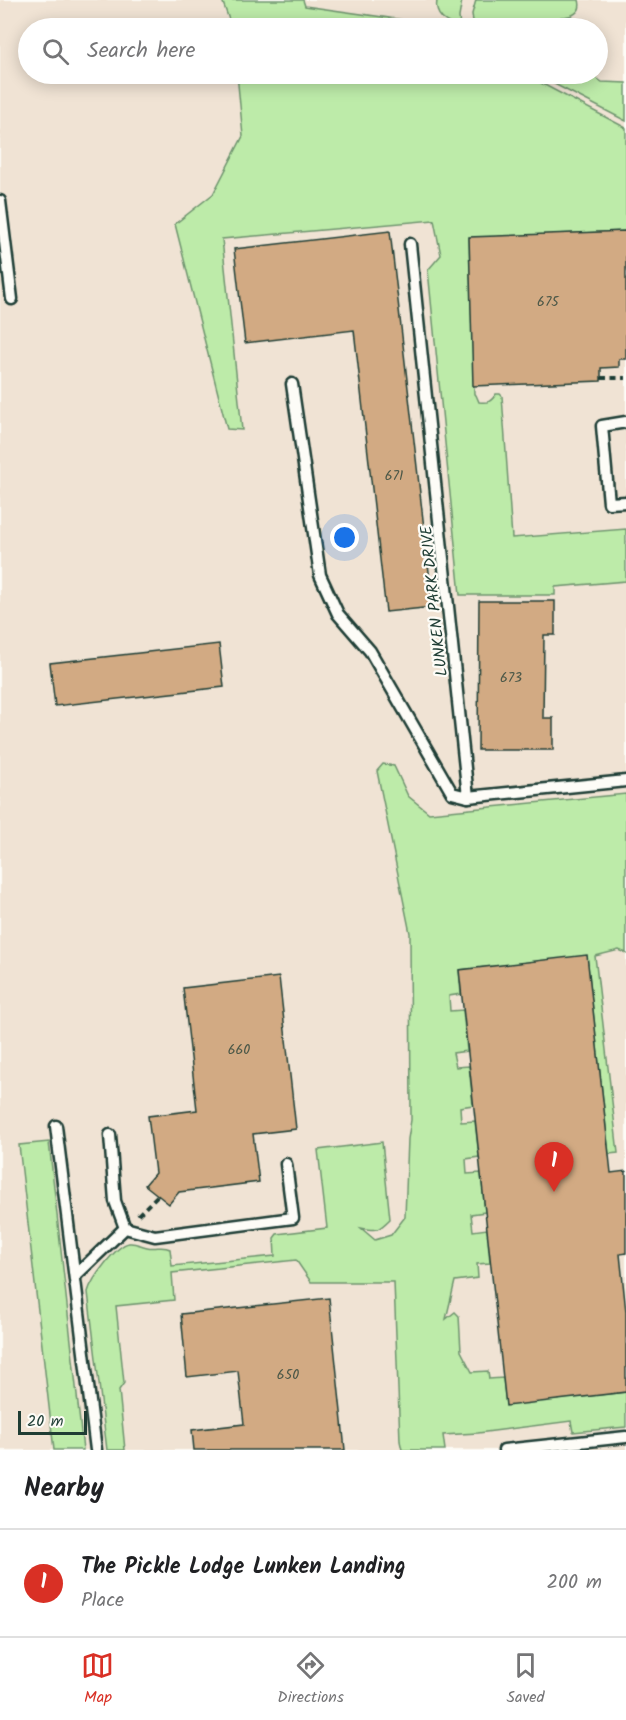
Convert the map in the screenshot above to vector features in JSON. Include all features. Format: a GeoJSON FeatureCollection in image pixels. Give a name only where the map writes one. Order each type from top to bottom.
{"type":"FeatureCollection","features":[{"type":"Feature","properties":{"kind":"lane"},"geometry":{"type":"LineString","coordinates":[[0,201],[12,299]]}},
{"type":"Feature","properties":{"kind":"lane","name":"LUNKEN PARK DRIVE"},"geometry":{"type":"LineString","coordinates":[[410,244],[468,797]]}},
{"type":"Feature","properties":{"kind":"lane"},"geometry":{"type":"LineString","coordinates":[[292,384],[320,575],[338,614],[370,651],[452,793],[468,797],[626,781]]}},
{"type":"Feature","properties":{"kind":"lane"},"geometry":{"type":"LineString","coordinates":[[626,422],[602,426],[609,503],[626,501]]}},
{"type":"Feature","properties":{"kind":"lane"},"geometry":{"type":"LineString","coordinates":[[56,1126],[96,1450]]}},
{"type":"Feature","properties":{"kind":"lane"},"geometry":{"type":"LineString","coordinates":[[110,1135],[115,1201],[125,1228]]}},
{"type":"Feature","properties":{"kind":"lane"},"geometry":{"type":"LineString","coordinates":[[125,1228],[155,1236],[293,1218],[286,1164]]}},
{"type":"Feature","properties":{"kind":"lane"},"geometry":{"type":"LineString","coordinates":[[75,1276],[125,1228]]}},
{"type":"Feature","properties":{"kind":"lane"},"geometry":{"type":"LineString","coordinates":[[504,1450],[626,1437]]}},
{"type":"Feature","properties":{"kind":"path"},"geometry":{"type":"LineString","coordinates":[[601,378],[626,378]]}},
{"type":"Feature","properties":{"kind":"path"},"geometry":{"type":"LineString","coordinates":[[125,1228],[158,1195]]}},
{"type":"Feature","properties":{"kind":"shaded area"},"geometry":{"type":"Polygon","coordinates":[[[0,0],[626,0],[626,128],[543,84],[608,84],[608,18],[18,18],[18,84],[339,84],[626,159],[626,1450],[0,1450],[0,0]]]}},
{"type":"Feature","properties":{"kind":"green space"},"geometry":{"type":"Polygon","coordinates":[[[222,0],[303,0],[305,6],[390,18],[228,18],[222,0]]]}},
{"type":"Feature","properties":{"kind":"green space"},"geometry":{"type":"Polygon","coordinates":[[[437,0],[462,0],[459,18],[442,18],[437,11],[437,0]]]}},
{"type":"Feature","properties":{"kind":"green space"},"geometry":{"type":"Polygon","coordinates":[[[476,0],[579,0],[580,4],[578,11],[560,18],[473,18],[476,0]]]}},
{"type":"Feature","properties":{"kind":"green space"},"geometry":{"type":"Polygon","coordinates":[[[626,83],[626,121],[554,84],[626,83]]]}},
{"type":"Feature","properties":{"kind":"green space"},"geometry":{"type":"Polygon","coordinates":[[[238,84],[543,84],[626,128],[626,242],[625,231],[469,238],[474,394],[479,402],[487,402],[496,394],[502,396],[512,538],[626,529],[626,581],[555,587],[555,595],[460,595],[428,270],[441,255],[434,220],[222,239],[242,430],[227,429],[175,224],[213,194],[243,136],[238,84]]]}},
{"type":"Feature","properties":{"kind":"green space"},"geometry":{"type":"Polygon","coordinates":[[[383,764],[394,766],[408,796],[429,813],[626,794],[626,953],[619,950],[595,956],[618,1153],[609,1154],[587,956],[459,970],[461,994],[449,996],[450,1011],[463,1010],[467,1051],[453,1053],[456,1067],[469,1066],[473,1105],[460,1107],[461,1122],[475,1121],[479,1157],[466,1159],[467,1174],[481,1173],[485,1212],[471,1214],[473,1231],[487,1229],[490,1263],[477,1264],[478,1278],[455,1281],[446,1319],[455,1312],[459,1316],[461,1351],[472,1372],[488,1371],[489,1379],[503,1378],[506,1405],[626,1392],[626,1427],[573,1432],[571,1421],[478,1433],[443,1435],[445,1450],[402,1450],[394,1282],[311,1282],[296,1260],[172,1273],[174,1300],[116,1306],[124,1383],[119,1390],[125,1450],[107,1450],[88,1292],[111,1256],[124,1245],[131,1243],[170,1249],[172,1266],[275,1256],[274,1238],[277,1234],[327,1228],[318,1150],[382,1142],[390,1219],[377,1229],[361,1228],[375,1240],[391,1235],[405,1217],[408,1139],[411,1120],[410,933],[377,771],[383,764]]]}},
{"type":"Feature","properties":{"kind":"green space"},"geometry":{"type":"Polygon","coordinates":[[[49,1142],[83,1450],[54,1450],[19,1145],[49,1142]]]}},
{"type":"Feature","properties":{"kind":"building"},"geometry":{"type":"Polygon","coordinates":[[[390,231],[433,607],[386,612],[354,330],[245,343],[234,249],[390,231]]]}},
{"type":"Feature","properties":{"kind":"building"},"geometry":{"type":"Polygon","coordinates":[[[626,231],[626,359],[619,359],[619,367],[601,368],[601,381],[473,386],[469,237],[626,231]]]}},
{"type":"Feature","properties":{"kind":"building"},"geometry":{"type":"Polygon","coordinates":[[[479,601],[555,601],[555,635],[544,635],[543,718],[553,718],[553,750],[478,750],[479,601]]]}},
{"type":"Feature","properties":{"kind":"building"},"geometry":{"type":"Polygon","coordinates":[[[219,644],[224,687],[55,706],[50,663],[219,644]]]}},
{"type":"Feature","properties":{"kind":"building"},"geometry":{"type":"Polygon","coordinates":[[[587,955],[611,1173],[626,1171],[626,1253],[620,1254],[626,1312],[626,1392],[506,1406],[459,970],[587,955]]]}},
{"type":"Feature","properties":{"kind":"building"},"geometry":{"type":"Polygon","coordinates":[[[279,977],[296,1129],[253,1134],[259,1182],[179,1192],[169,1204],[145,1185],[155,1173],[148,1116],[197,1110],[183,988],[279,977]]]}},
{"type":"Feature","properties":{"kind":"building"},"geometry":{"type":"Polygon","coordinates":[[[329,1298],[345,1450],[194,1450],[192,1430],[244,1424],[238,1371],[187,1377],[181,1314],[329,1298]]]}},
{"type":"Feature","properties":{"kind":"place","name":"The Pickle Lodge Lunken Landing"},"geometry":{"type":"Point","coordinates":[554,1192]}}]}
